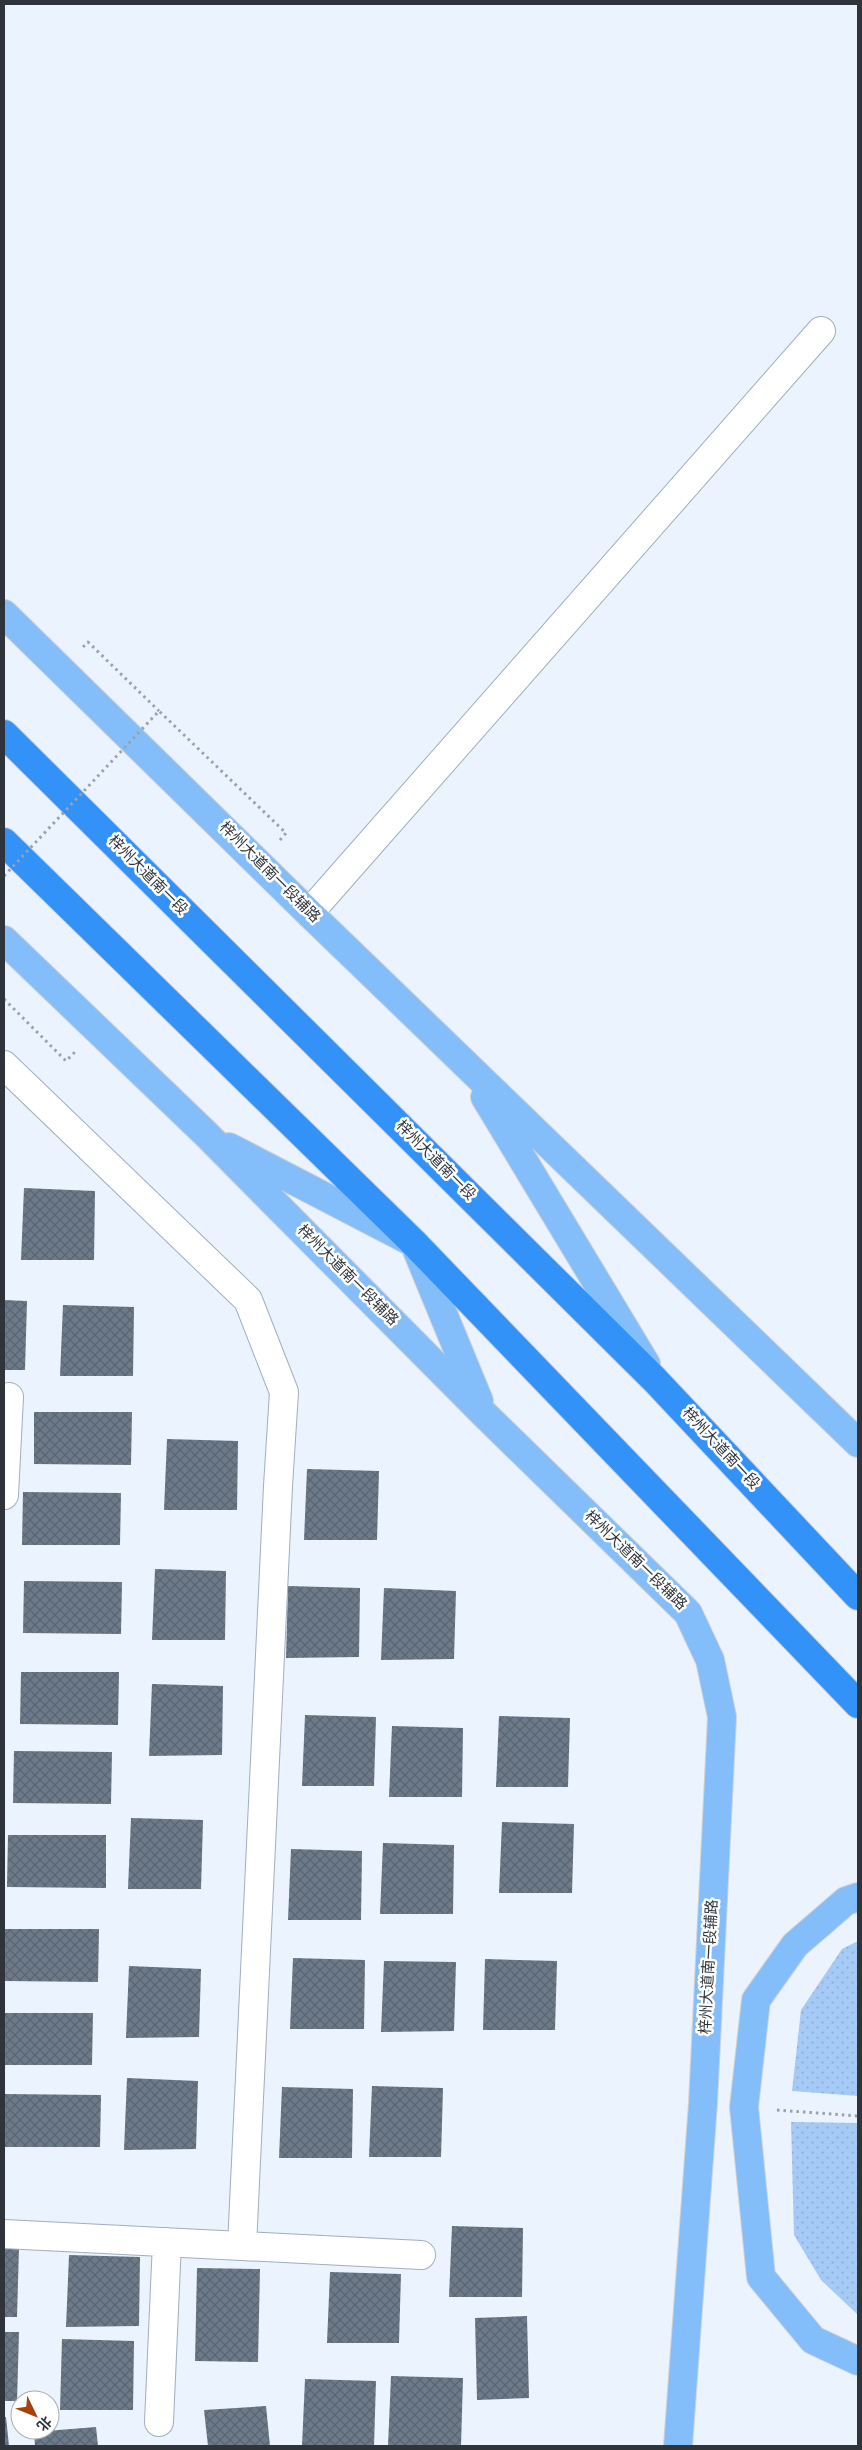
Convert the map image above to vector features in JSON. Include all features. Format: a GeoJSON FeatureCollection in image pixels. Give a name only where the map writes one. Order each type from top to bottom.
{"type":"FeatureCollection","features":[{"type":"Feature","properties":{"kind":"highway","name":"梓州大道南一段"},"geometry":{"type":"LineString","coordinates":[[4,734],[654,1379],[858,1596]]}},
{"type":"Feature","properties":{"kind":"highway"},"geometry":{"type":"LineString","coordinates":[[4,842],[414,1243],[858,1704]]}},
{"type":"Feature","properties":{"kind":"main road","name":"梓州大道南一段辅路"},"geometry":{"type":"LineString","coordinates":[[4,614],[309,914],[858,1443]]}},
{"type":"Feature","properties":{"kind":"main road","name":"梓州大道南一段辅路"},"geometry":{"type":"LineString","coordinates":[[4,940],[206,1134],[484,1414],[688,1613],[710,1660],[722,1717],[703,2104],[678,2446]]}},
{"type":"Feature","properties":{"kind":"main road"},"geometry":{"type":"LineString","coordinates":[[467,1066],[654,1379]]}},
{"type":"Feature","properties":{"kind":"main road"},"geometry":{"type":"LineString","coordinates":[[206,1134],[414,1243],[484,1414]]}},
{"type":"Feature","properties":{"kind":"main road"},"geometry":{"type":"LineString","coordinates":[[858,1897],[846,1901],[795,1944],[756,2000],[744,2106],[761,2277],[813,2340],[858,2361]]}},
{"type":"Feature","properties":{"kind":"street"},"geometry":{"type":"LineString","coordinates":[[309,914],[821,332]]}},
{"type":"Feature","properties":{"kind":"street"},"geometry":{"type":"LineString","coordinates":[[4,1065],[248,1300],[284,1392],[277,1496],[242,2246]]}},
{"type":"Feature","properties":{"kind":"street"},"geometry":{"type":"LineString","coordinates":[[4,1495],[9,1397]]}},
{"type":"Feature","properties":{"kind":"street"},"geometry":{"type":"LineString","coordinates":[[4,2234],[421,2256]]}},
{"type":"Feature","properties":{"kind":"street"},"geometry":{"type":"LineString","coordinates":[[159,2422],[167,2242]]}},
{"type":"Feature","properties":{"kind":"path"},"geometry":{"type":"LineString","coordinates":[[88,642],[286,833]]}},
{"type":"Feature","properties":{"kind":"path"},"geometry":{"type":"LineString","coordinates":[[4,876],[160,710]]}},
{"type":"Feature","properties":{"kind":"path"},"geometry":{"type":"LineString","coordinates":[[4,999],[66,1061]]}},
{"type":"Feature","properties":{"kind":"path"},"geometry":{"type":"LineString","coordinates":[[775,2110],[858,2116]]}},
{"type":"Feature","properties":{"kind":"shaded area"},"geometry":{"type":"Polygon","coordinates":[[[858,1941],[858,2096],[792,2091],[801,2010],[842,1949],[858,1941]]]}},
{"type":"Feature","properties":{"kind":"shaded area"},"geometry":{"type":"Polygon","coordinates":[[[791,2122],[858,2123],[858,2315],[821,2280],[794,2235],[791,2122]]]}},
{"type":"Feature","properties":{"kind":"building"},"geometry":{"type":"Polygon","coordinates":[[[24,1188],[95,1191],[94,1260],[21,1260],[24,1188]]]}},
{"type":"Feature","properties":{"kind":"building"},"geometry":{"type":"Polygon","coordinates":[[[4,1300],[27,1301],[25,1370],[4,1370],[4,1300]]]}},
{"type":"Feature","properties":{"kind":"building"},"geometry":{"type":"Polygon","coordinates":[[[63,1305],[134,1307],[133,1376],[60,1376],[63,1305]]]}},
{"type":"Feature","properties":{"kind":"building"},"geometry":{"type":"Polygon","coordinates":[[[34,1412],[132,1412],[131,1465],[34,1464],[34,1412]]]}},
{"type":"Feature","properties":{"kind":"building"},"geometry":{"type":"Polygon","coordinates":[[[167,1439],[238,1441],[237,1510],[164,1510],[167,1439]]]}},
{"type":"Feature","properties":{"kind":"building"},"geometry":{"type":"Polygon","coordinates":[[[307,1469],[379,1471],[377,1540],[304,1540],[307,1469]]]}},
{"type":"Feature","properties":{"kind":"building"},"geometry":{"type":"Polygon","coordinates":[[[23,1492],[121,1493],[120,1545],[22,1545],[23,1492]]]}},
{"type":"Feature","properties":{"kind":"building"},"geometry":{"type":"Polygon","coordinates":[[[155,1569],[226,1571],[225,1640],[152,1640],[155,1569]]]}},
{"type":"Feature","properties":{"kind":"building"},"geometry":{"type":"Polygon","coordinates":[[[24,1581],[122,1582],[121,1634],[23,1633],[24,1581]]]}},
{"type":"Feature","properties":{"kind":"building"},"geometry":{"type":"Polygon","coordinates":[[[288,1586],[360,1588],[359,1657],[286,1658],[288,1586]]]}},
{"type":"Feature","properties":{"kind":"building"},"geometry":{"type":"Polygon","coordinates":[[[384,1588],[456,1591],[454,1659],[381,1660],[384,1588]]]}},
{"type":"Feature","properties":{"kind":"building"},"geometry":{"type":"Polygon","coordinates":[[[21,1672],[119,1672],[118,1725],[20,1724],[21,1672]]]}},
{"type":"Feature","properties":{"kind":"building"},"geometry":{"type":"Polygon","coordinates":[[[152,1684],[223,1686],[222,1755],[149,1756],[152,1684]]]}},
{"type":"Feature","properties":{"kind":"building"},"geometry":{"type":"Polygon","coordinates":[[[305,1715],[376,1717],[374,1786],[302,1786],[305,1715]]]}},
{"type":"Feature","properties":{"kind":"building"},"geometry":{"type":"Polygon","coordinates":[[[499,1716],[570,1718],[568,1787],[496,1787],[499,1716]]]}},
{"type":"Feature","properties":{"kind":"building"},"geometry":{"type":"Polygon","coordinates":[[[392,1726],[463,1728],[462,1797],[389,1797],[392,1726]]]}},
{"type":"Feature","properties":{"kind":"building"},"geometry":{"type":"Polygon","coordinates":[[[14,1751],[112,1752],[111,1804],[13,1803],[14,1751]]]}},
{"type":"Feature","properties":{"kind":"building"},"geometry":{"type":"Polygon","coordinates":[[[131,1818],[203,1820],[201,1889],[128,1889],[131,1818]]]}},
{"type":"Feature","properties":{"kind":"building"},"geometry":{"type":"Polygon","coordinates":[[[502,1822],[574,1824],[572,1893],[499,1893],[502,1822]]]}},
{"type":"Feature","properties":{"kind":"building"},"geometry":{"type":"Polygon","coordinates":[[[8,1835],[106,1835],[106,1888],[7,1887],[8,1835]]]}},
{"type":"Feature","properties":{"kind":"building"},"geometry":{"type":"Polygon","coordinates":[[[383,1843],[454,1845],[453,1914],[380,1914],[383,1843]]]}},
{"type":"Feature","properties":{"kind":"building"},"geometry":{"type":"Polygon","coordinates":[[[291,1849],[362,1851],[361,1920],[288,1920],[291,1849]]]}},
{"type":"Feature","properties":{"kind":"building"},"geometry":{"type":"Polygon","coordinates":[[[4,1929],[99,1929],[98,1982],[4,1981],[4,1929]]]}},
{"type":"Feature","properties":{"kind":"building"},"geometry":{"type":"Polygon","coordinates":[[[293,1958],[365,1960],[364,2029],[290,2029],[293,1958]]]}},
{"type":"Feature","properties":{"kind":"building"},"geometry":{"type":"Polygon","coordinates":[[[485,1959],[557,1961],[555,2030],[483,2030],[485,1959]]]}},
{"type":"Feature","properties":{"kind":"building"},"geometry":{"type":"Polygon","coordinates":[[[384,1961],[456,1962],[454,2031],[381,2032],[384,1961]]]}},
{"type":"Feature","properties":{"kind":"building"},"geometry":{"type":"Polygon","coordinates":[[[129,1966],[201,1969],[199,2037],[126,2038],[129,1966]]]}},
{"type":"Feature","properties":{"kind":"building"},"geometry":{"type":"Polygon","coordinates":[[[4,2013],[93,2013],[92,2065],[4,2065],[4,2013]]]}},
{"type":"Feature","properties":{"kind":"building"},"geometry":{"type":"Polygon","coordinates":[[[127,2078],[198,2081],[196,2149],[124,2150],[127,2078]]]}},
{"type":"Feature","properties":{"kind":"building"},"geometry":{"type":"Polygon","coordinates":[[[372,2086],[443,2088],[441,2157],[369,2157],[372,2086]]]}},
{"type":"Feature","properties":{"kind":"building"},"geometry":{"type":"Polygon","coordinates":[[[282,2087],[353,2089],[352,2158],[279,2158],[282,2087]]]}},
{"type":"Feature","properties":{"kind":"building"},"geometry":{"type":"Polygon","coordinates":[[[4,2094],[101,2095],[100,2147],[4,2147],[4,2094]]]}},
{"type":"Feature","properties":{"kind":"building"},"geometry":{"type":"Polygon","coordinates":[[[452,2226],[523,2228],[522,2297],[449,2297],[452,2226]]]}},
{"type":"Feature","properties":{"kind":"building"},"geometry":{"type":"Polygon","coordinates":[[[4,2248],[19,2248],[17,2317],[4,2317],[4,2248]]]}},
{"type":"Feature","properties":{"kind":"building"},"geometry":{"type":"Polygon","coordinates":[[[69,2255],[140,2257],[139,2326],[66,2327],[69,2255]]]}},
{"type":"Feature","properties":{"kind":"building"},"geometry":{"type":"Polygon","coordinates":[[[197,2268],[260,2269],[258,2362],[195,2361],[197,2268]]]}},
{"type":"Feature","properties":{"kind":"building"},"geometry":{"type":"Polygon","coordinates":[[[330,2272],[401,2274],[399,2343],[327,2343],[330,2272]]]}},
{"type":"Feature","properties":{"kind":"building"},"geometry":{"type":"Polygon","coordinates":[[[527,2316],[529,2398],[477,2400],[475,2318],[527,2316]]]}},
{"type":"Feature","properties":{"kind":"building"},"geometry":{"type":"Polygon","coordinates":[[[4,2332],[19,2332],[17,2390],[10,2390],[10,2401],[4,2401],[4,2332]]]}},
{"type":"Feature","properties":{"kind":"building"},"geometry":{"type":"Polygon","coordinates":[[[62,2339],[134,2341],[133,2410],[60,2410],[62,2339]]]}},
{"type":"Feature","properties":{"kind":"building"},"geometry":{"type":"Polygon","coordinates":[[[391,2376],[463,2378],[461,2446],[388,2446],[391,2376]]]}},
{"type":"Feature","properties":{"kind":"building"},"geometry":{"type":"Polygon","coordinates":[[[305,2379],[376,2381],[374,2446],[302,2446],[305,2379]]]}},
{"type":"Feature","properties":{"kind":"building"},"geometry":{"type":"Polygon","coordinates":[[[266,2406],[270,2446],[208,2446],[204,2410],[266,2406]]]}},
{"type":"Feature","properties":{"kind":"building"},"geometry":{"type":"Polygon","coordinates":[[[4,2417],[6,2417],[9,2446],[4,2446],[4,2417]]]}},
{"type":"Feature","properties":{"kind":"building"},"geometry":{"type":"Polygon","coordinates":[[[96,2427],[98,2446],[35,2446],[35,2440],[60,2440],[60,2430],[96,2427]]]}}]}
